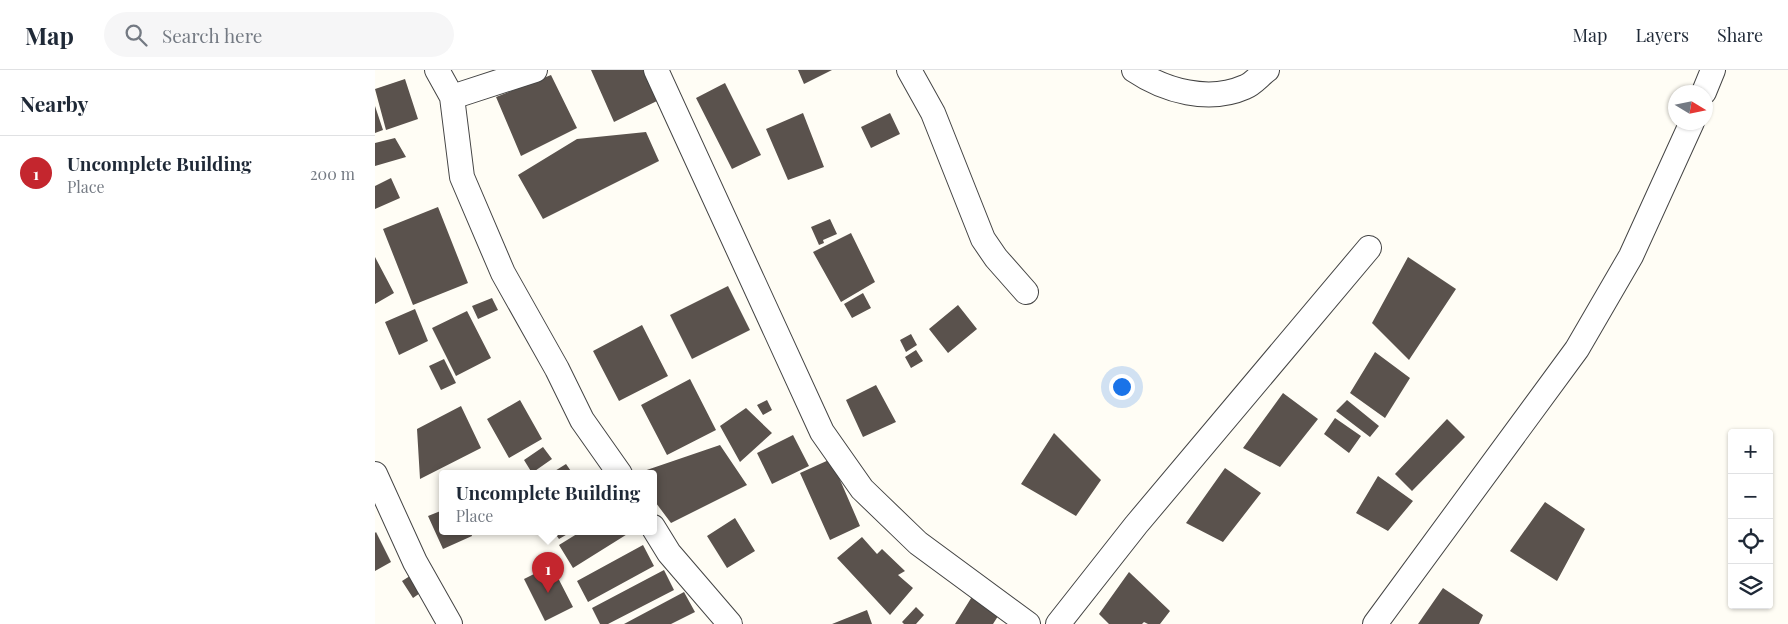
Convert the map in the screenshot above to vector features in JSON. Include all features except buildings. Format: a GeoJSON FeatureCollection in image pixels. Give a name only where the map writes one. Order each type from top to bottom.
{"type":"FeatureCollection","features":[{"type":"Feature","properties":{"kind":"street"},"geometry":{"type":"LineString","coordinates":[[437,70],[452,98],[461,178],[499,264],[582,420],[616,470]]}},
{"type":"Feature","properties":{"kind":"street"},"geometry":{"type":"LineString","coordinates":[[452,98],[535,70]]}},
{"type":"Feature","properties":{"kind":"street"},"geometry":{"type":"LineString","coordinates":[[657,70],[822,432],[862,489],[918,543],[1028,624]]}},
{"type":"Feature","properties":{"kind":"street"},"geometry":{"type":"LineString","coordinates":[[909,70],[933,113],[961,189],[983,239],[996,258],[1026,292]]}},
{"type":"Feature","properties":{"kind":"street"},"geometry":{"type":"LineString","coordinates":[[1134,70],[1155,84],[1177,90],[1211,95],[1246,87],[1267,70]]}},
{"type":"Feature","properties":{"kind":"street"},"geometry":{"type":"LineString","coordinates":[[1707,85],[1713,70]]}},
{"type":"Feature","properties":{"kind":"street"},"geometry":{"type":"LineString","coordinates":[[1375,624],[1577,349],[1631,256],[1688,130]]}},
{"type":"Feature","properties":{"kind":"street"},"geometry":{"type":"LineString","coordinates":[[1058,624],[1136,525],[1369,248]]}},
{"type":"Feature","properties":{"kind":"street"},"geometry":{"type":"LineString","coordinates":[[375,474],[415,562],[450,624]]}},
{"type":"Feature","properties":{"kind":"street"},"geometry":{"type":"LineString","coordinates":[[657,534],[669,553],[730,624]]}},
{"type":"Feature","properties":{"kind":"place","name":"Uncomplete Building"},"geometry":{"type":"Point","coordinates":[548,593]}}]}
